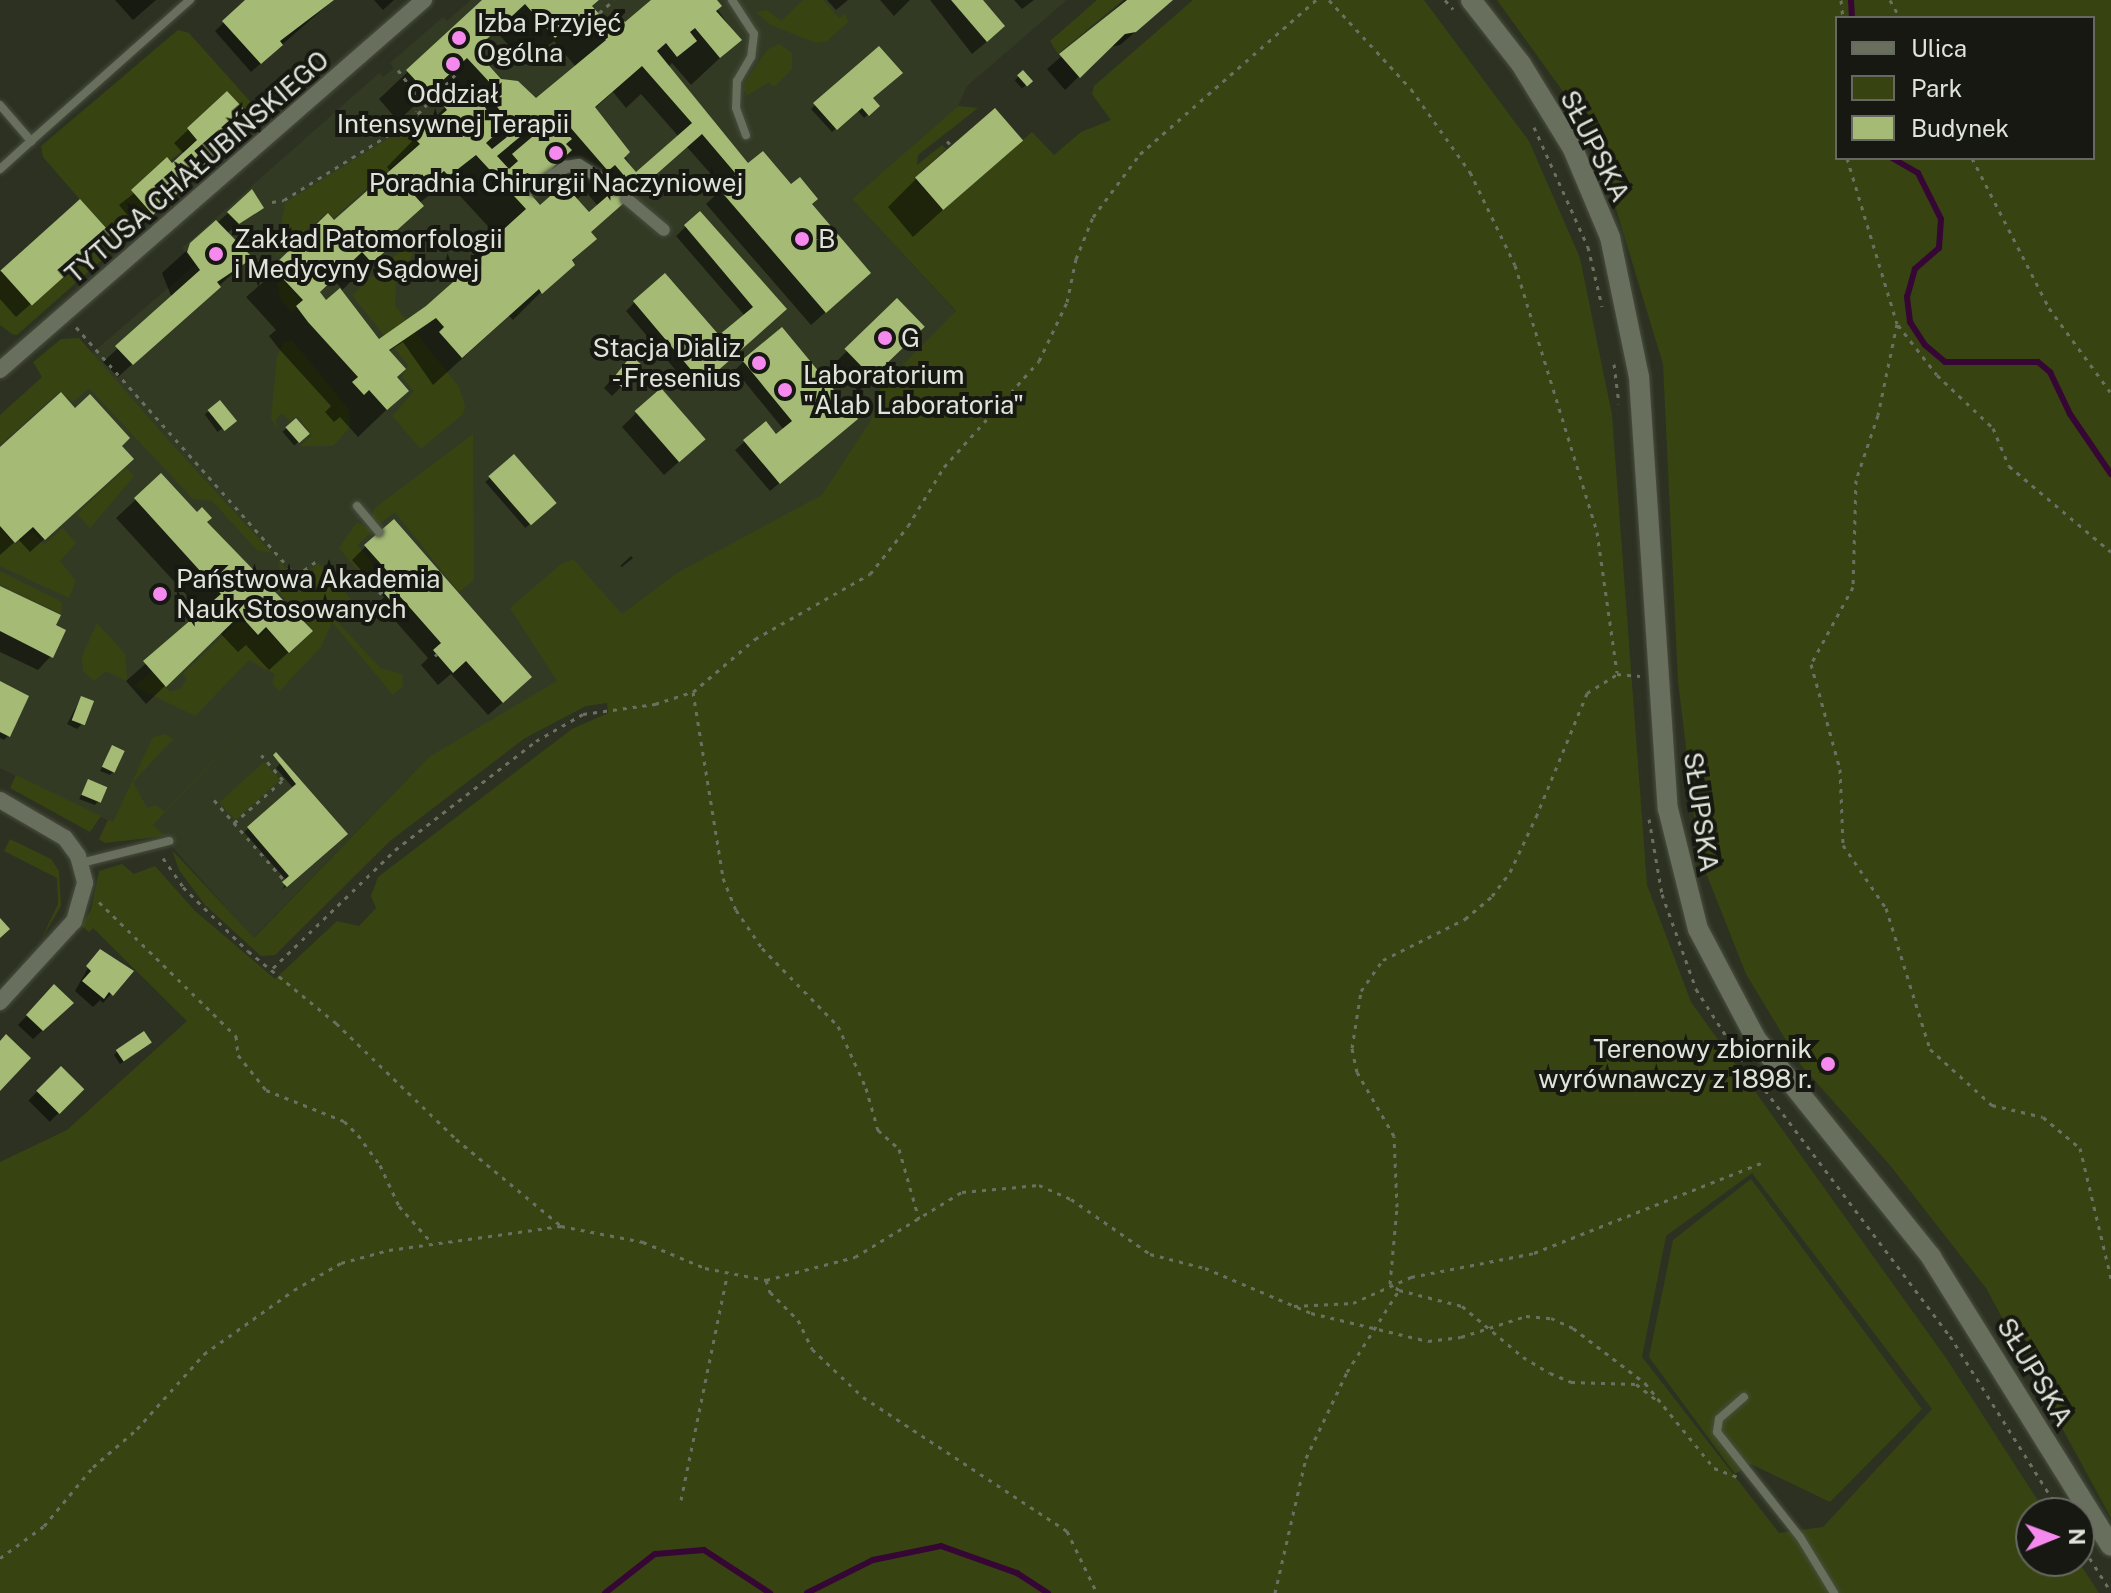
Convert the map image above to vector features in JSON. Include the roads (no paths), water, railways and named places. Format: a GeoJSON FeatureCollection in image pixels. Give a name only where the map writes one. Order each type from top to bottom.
{"type":"FeatureCollection","features":[{"type":"Feature","properties":{"kind":"street","name":"TYTUSA CHAŁUBIŃSKIEGO"},"geometry":{"type":"LineString","coordinates":[[0,370],[424,0]]}},
{"type":"Feature","properties":{"kind":"street","name":"SŁUPSKA"},"geometry":{"type":"LineString","coordinates":[[1471,0],[1521,64],[1573,149],[1610,237],[1641,404],[1668,809],[1698,929],[1756,1039],[1931,1257],[2111,1546]]}},
{"type":"Feature","properties":{"kind":"street"},"geometry":{"type":"LineString","coordinates":[[534,189],[566,167],[579,165],[616,188]]}},
{"type":"Feature","properties":{"kind":"street"},"geometry":{"type":"LineString","coordinates":[[627,199],[664,230]]}},
{"type":"Feature","properties":{"kind":"street"},"geometry":{"type":"LineString","coordinates":[[0,800],[56,831],[81,863],[84,897],[70,926],[0,1002]]}},
{"type":"Feature","properties":{"kind":"lane"},"geometry":{"type":"LineString","coordinates":[[0,169],[190,0]]}},
{"type":"Feature","properties":{"kind":"lane"},"geometry":{"type":"LineString","coordinates":[[732,0],[754,34],[751,57],[737,81],[736,108],[746,135]]}},
{"type":"Feature","properties":{"kind":"lane"},"geometry":{"type":"LineString","coordinates":[[0,105],[31,141]]}},
{"type":"Feature","properties":{"kind":"lane"},"geometry":{"type":"LineString","coordinates":[[357,506],[379,532]]}},
{"type":"Feature","properties":{"kind":"lane"},"geometry":{"type":"LineString","coordinates":[[81,863],[156,848],[169,841]]}},
{"type":"Feature","properties":{"kind":"lane"},"geometry":{"type":"LineString","coordinates":[[1744,1397],[1717,1425],[1745,1468],[1800,1537],[1834,1593]]}},
{"type":"Feature","properties":{"kind":"waterway"},"geometry":{"type":"LineString","coordinates":[[1851,0],[1852,16]]}},
{"type":"Feature","properties":{"kind":"waterway"},"geometry":{"type":"LineString","coordinates":[[1895,160],[1918,173],[1941,219],[1939,248],[1915,269],[1907,297],[1910,322],[1925,345],[1945,362],[2038,362],[2050,372],[2070,414],[2111,474]]}},
{"type":"Feature","properties":{"kind":"waterway"},"geometry":{"type":"LineString","coordinates":[[807,1593],[873,1560],[941,1546],[1017,1573],[1048,1593]]}},
{"type":"Feature","properties":{"kind":"waterway"},"geometry":{"type":"LineString","coordinates":[[605,1593],[655,1554],[704,1550],[770,1593]]}},
{"type":"Feature","properties":{"kind":"place","name":"Izba Przyjęć Ogólna"},"geometry":{"type":"Point","coordinates":[459,38]}},
{"type":"Feature","properties":{"kind":"place","name":"Oddział Intensywnej Terapii"},"geometry":{"type":"Point","coordinates":[453,64]}},
{"type":"Feature","properties":{"kind":"place","name":"Poradnia Chirurgii Naczyniowej"},"geometry":{"type":"Point","coordinates":[556,153]}},
{"type":"Feature","properties":{"kind":"place","name":"B"},"geometry":{"type":"Point","coordinates":[802,239]}},
{"type":"Feature","properties":{"kind":"place","name":"Zakład Patomorfologii i Medycyny Sądowej"},"geometry":{"type":"Point","coordinates":[216,254]}},
{"type":"Feature","properties":{"kind":"place","name":"G"},"geometry":{"type":"Point","coordinates":[885,338]}},
{"type":"Feature","properties":{"kind":"place","name":"Stacja Dializ - Fresenius"},"geometry":{"type":"Point","coordinates":[759,363]}},
{"type":"Feature","properties":{"kind":"place","name":"Laboratorium \"Alab Laboratoria\""},"geometry":{"type":"Point","coordinates":[785,390]}},
{"type":"Feature","properties":{"kind":"place","name":"Państwowa Akademia Nauk Stosowanych"},"geometry":{"type":"Point","coordinates":[160,594]}},
{"type":"Feature","properties":{"kind":"place","name":"Terenowy zbiornik wyrównawczy z 1898 r."},"geometry":{"type":"Point","coordinates":[1828,1064]}}]}
